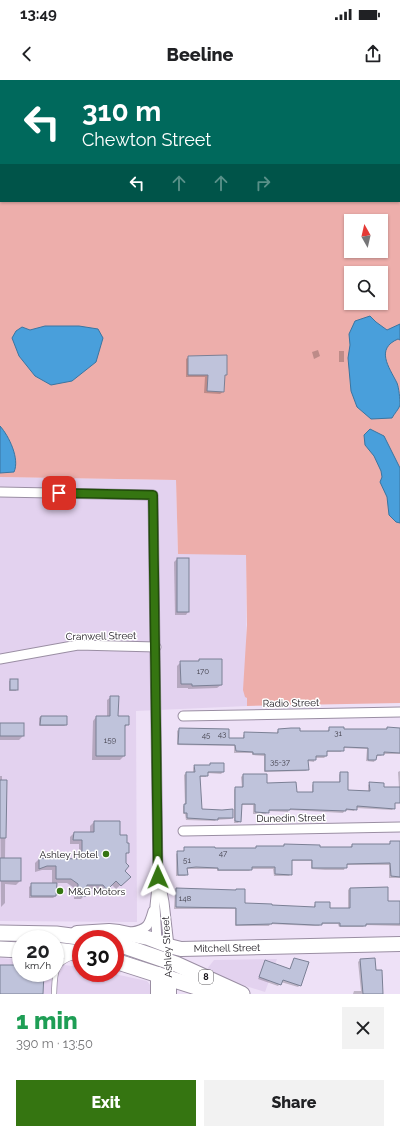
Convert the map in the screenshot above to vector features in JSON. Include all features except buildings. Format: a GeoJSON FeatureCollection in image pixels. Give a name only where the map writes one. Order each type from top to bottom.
{"type":"FeatureCollection","features":[{"type":"Feature","properties":{"kind":"highway"},"geometry":{"type":"LineString","coordinates":[[0,933],[12,933]]}},
{"type":"Feature","properties":{"kind":"highway","name":"8"},"geometry":{"type":"LineString","coordinates":[[124,944],[163,951],[242,994]]}},
{"type":"Feature","properties":{"kind":"highway"},"geometry":{"type":"LineString","coordinates":[[0,949],[12,950]]}},
{"type":"Feature","properties":{"kind":"highway","name":"Ashley Street"},"geometry":{"type":"LineString","coordinates":[[163,951],[164,976]]}},
{"type":"Feature","properties":{"kind":"highway","name":"8"},"geometry":{"type":"LineString","coordinates":[[124,964],[218,994]]}},
{"type":"Feature","properties":{"kind":"main road","name":"Mitchell Street"},"geometry":{"type":"LineString","coordinates":[[64,934],[109,931],[127,933],[163,951],[178,949],[400,944]]}},
{"type":"Feature","properties":{"kind":"main road","name":"Ashley Street"},"geometry":{"type":"LineString","coordinates":[[158,994],[164,976]]}},
{"type":"Feature","properties":{"kind":"main road","name":"Ashley Street"},"geometry":{"type":"LineString","coordinates":[[164,976],[169,994]]}},
{"type":"Feature","properties":{"kind":"street","name":"Ashley Street"},"geometry":{"type":"LineString","coordinates":[[0,492],[153,495],[158,877],[155,903],[163,951]]}},
{"type":"Feature","properties":{"kind":"street","name":"Cranwell Street"},"geometry":{"type":"LineString","coordinates":[[0,659],[68,646],[156,646]]}},
{"type":"Feature","properties":{"kind":"street","name":"Radio Street"},"geometry":{"type":"LineString","coordinates":[[183,716],[400,712]]}},
{"type":"Feature","properties":{"kind":"street","name":"Dunedin Street"},"geometry":{"type":"LineString","coordinates":[[183,831],[400,827]]}},
{"type":"Feature","properties":{"kind":"street","name":"Ashley Street"},"geometry":{"type":"LineString","coordinates":[[158,877],[164,902],[163,951]]}},
{"type":"Feature","properties":{"kind":"street"},"geometry":{"type":"LineString","coordinates":[[127,933],[140,931],[147,927],[155,903]]}},
{"type":"Feature","properties":{"kind":"lane"},"geometry":{"type":"LineString","coordinates":[[54,982],[54,994]]}},
{"type":"Feature","properties":{"kind":"shaded area"},"geometry":{"type":"Polygon","coordinates":[[[0,202],[400,202],[400,703],[247,706],[247,698],[245,697],[243,690],[247,625],[246,555],[178,554],[176,480],[0,477],[0,202]]]}},
{"type":"Feature","properties":{"kind":"shaded area"},"geometry":{"type":"Polygon","coordinates":[[[0,477],[176,480],[178,554],[246,554],[247,706],[136,711],[137,922],[0,921],[0,477]]]}},
{"type":"Feature","properties":{"kind":"shaded area"},"geometry":{"type":"Polygon","coordinates":[[[0,958],[12,959],[12,982],[64,982],[64,965],[72,966],[72,982],[124,982],[124,976],[147,981],[150,985],[150,994],[0,994],[0,958]]]}},
{"type":"Feature","properties":{"kind":"shaded area"},"geometry":{"type":"Polygon","coordinates":[[[277,959],[265,992],[230,981],[207,969],[214,960],[277,959]]]}},
{"type":"Feature","properties":{"kind":"water"},"geometry":{"type":"Polygon","coordinates":[[[370,316],[387,330],[400,324],[400,340],[398,339],[391,343],[385,353],[388,365],[398,385],[400,397],[400,405],[392,418],[371,419],[357,407],[351,391],[348,358],[350,345],[349,334],[355,321],[370,316]]]}},
{"type":"Feature","properties":{"kind":"water"},"geometry":{"type":"Polygon","coordinates":[[[45,326],[79,326],[98,329],[103,338],[96,362],[72,381],[51,385],[35,376],[19,356],[12,338],[16,331],[22,327],[30,330],[45,326]]]}},
{"type":"Feature","properties":{"kind":"water"},"geometry":{"type":"Polygon","coordinates":[[[0,426],[7,436],[15,454],[16,461],[14,472],[0,473],[0,426]]]}},
{"type":"Feature","properties":{"kind":"water"},"geometry":{"type":"Polygon","coordinates":[[[370,429],[384,436],[400,468],[400,523],[396,522],[389,515],[387,497],[380,482],[382,477],[381,471],[374,456],[365,445],[364,435],[370,429]]]}},
{"type":"Feature","properties":{"kind":"place","name":"Ashley Hotel"},"geometry":{"type":"Point","coordinates":[106,854]}},
{"type":"Feature","properties":{"kind":"place","name":"M&G Motors"},"geometry":{"type":"Point","coordinates":[60,891]}},
{"type":"Feature","properties":{"kind":"route"},"geometry":{"type":"LineString","coordinates":[[59,493],[153,495],[158,877]]}}]}
